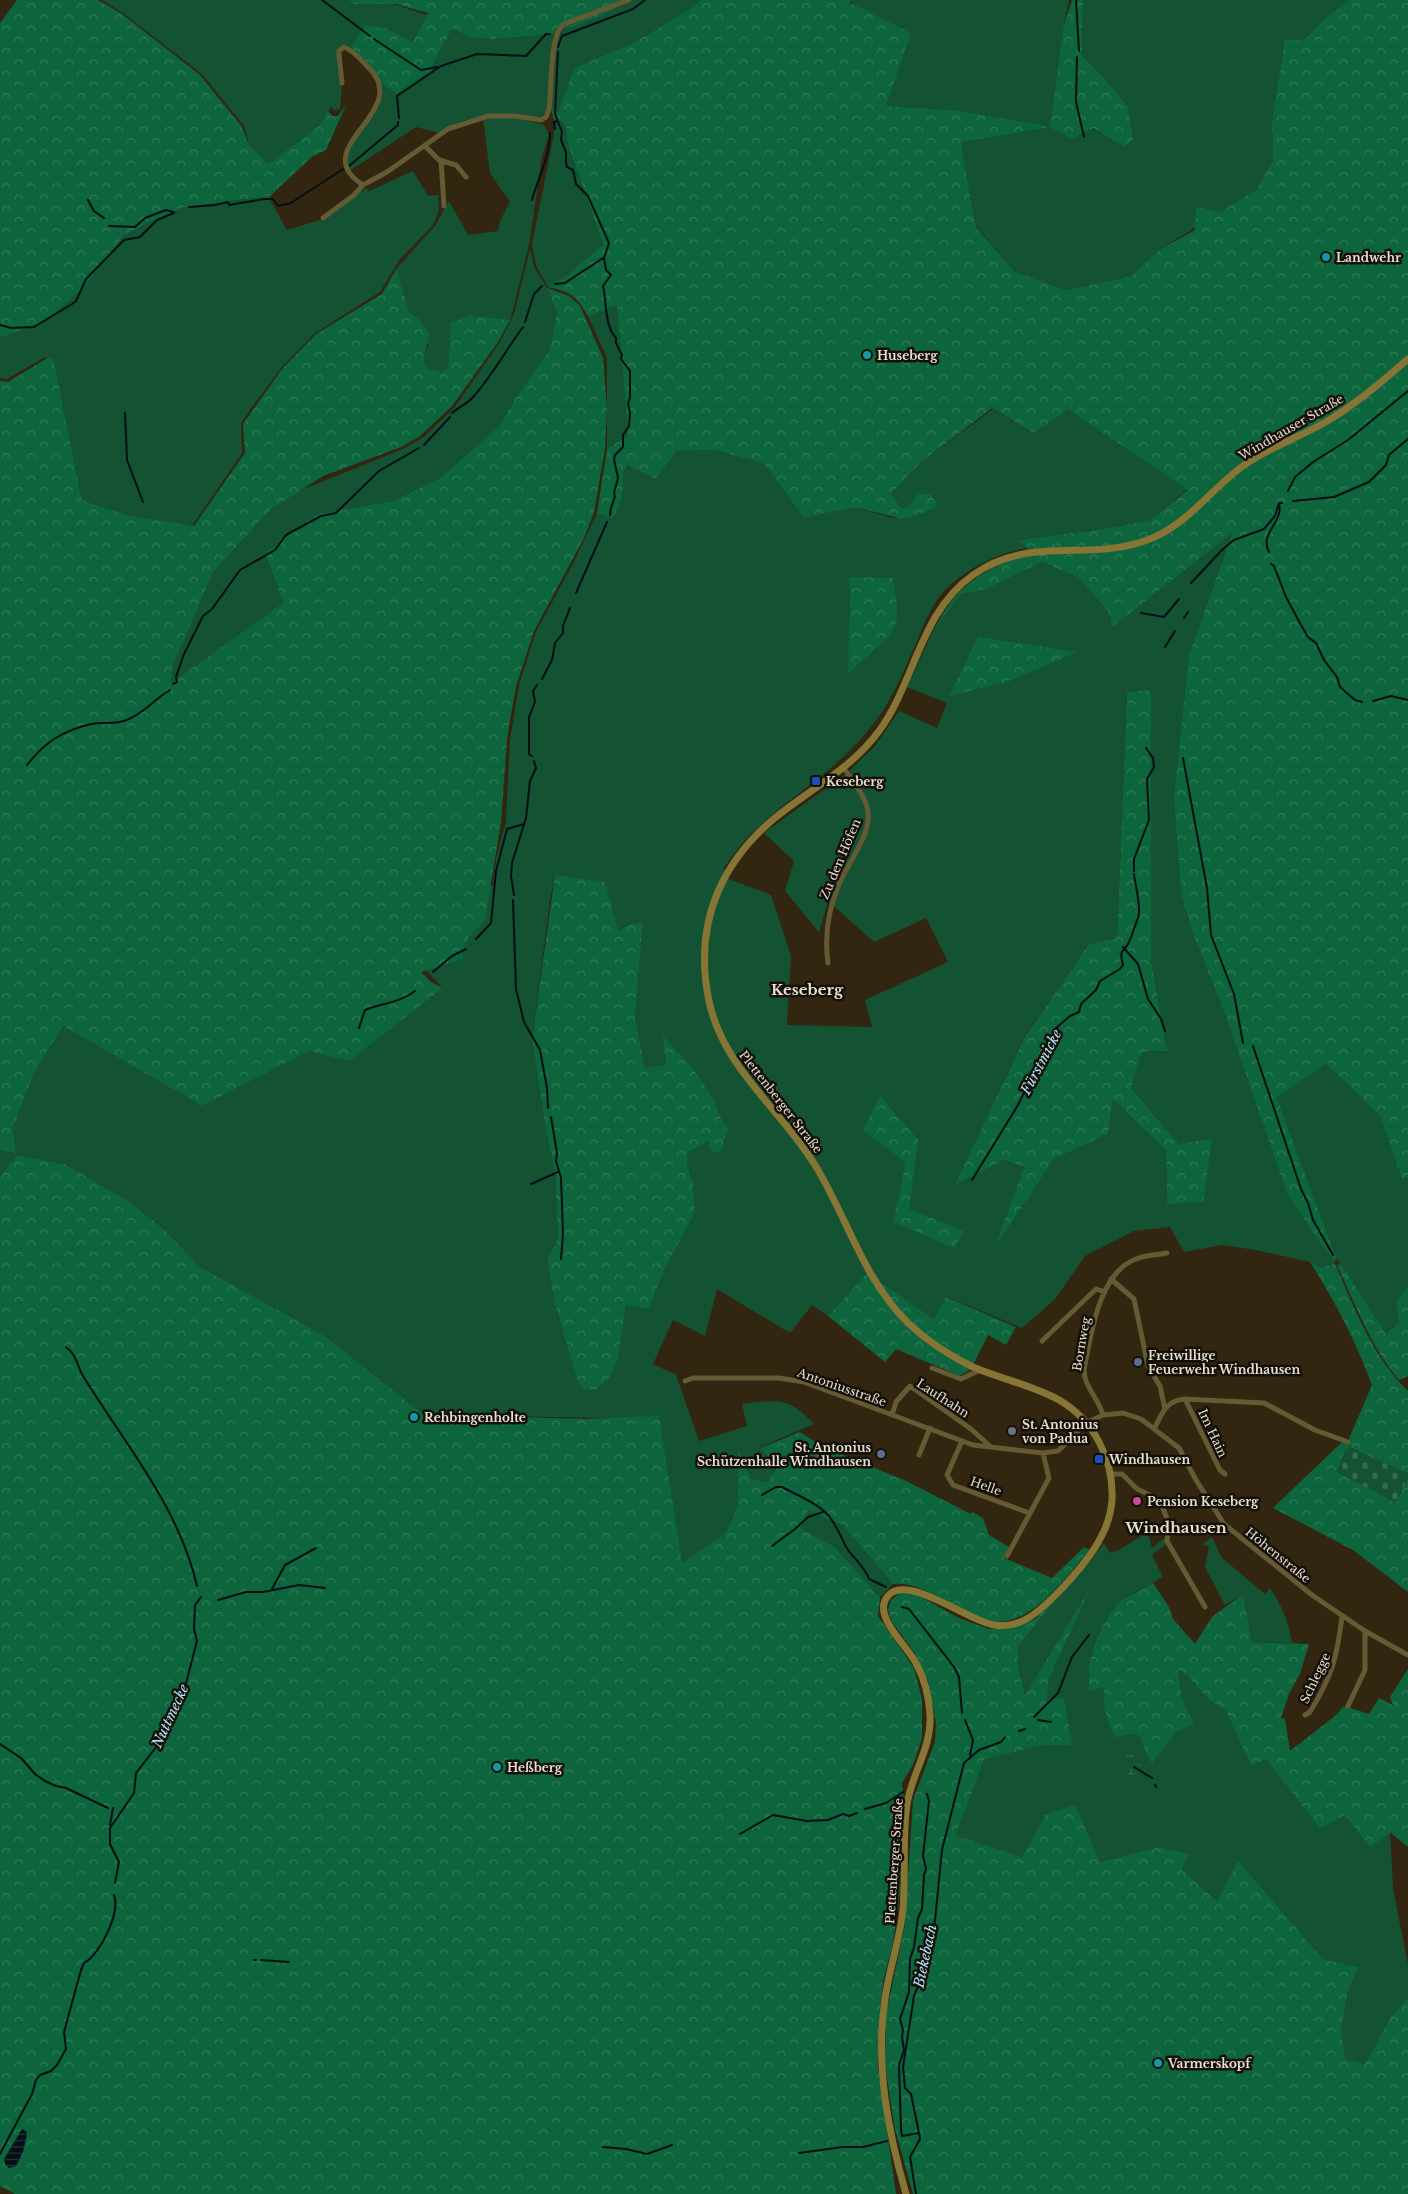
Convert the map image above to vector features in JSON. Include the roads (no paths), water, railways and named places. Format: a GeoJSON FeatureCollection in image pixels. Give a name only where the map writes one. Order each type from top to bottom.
{"type":"FeatureCollection","features":[{"type":"Feature","properties":{"kind":"main road","name":"Windhauser Straße"},"geometry":{"type":"LineString","coordinates":[[1163,533],[1185,518],[1241,468],[1272,449],[1344,411],[1408,359]]}},
{"type":"Feature","properties":{"kind":"main road","name":"Plettenberger Straße"},"geometry":{"type":"LineString","coordinates":[[906,2194],[893,2142],[885,2090],[883,2017],[888,1979],[900,1933],[903,1910],[908,1802],[912,1785],[929,1739],[931,1718],[926,1690],[918,1667],[885,1618],[884,1602],[887,1596],[894,1591],[910,1589],[916,1590],[968,1616],[994,1625],[1011,1625],[1027,1619],[1064,1584],[1096,1548],[1110,1511],[1112,1497],[1110,1474],[1102,1447],[1086,1423],[1060,1401],[980,1370],[944,1351],[911,1326],[878,1288],[819,1171],[807,1152],[737,1065],[720,1036],[710,1009],[704,961],[706,932],[711,910],[726,873],[737,856],[760,829],[844,768],[866,747],[888,718],[899,698],[928,629],[946,602],[966,580],[990,564],[1018,554],[1038,551],[1120,547],[1142,542],[1163,533]]}},
{"type":"Feature","properties":{"kind":"street"},"geometry":{"type":"LineString","coordinates":[[323,218],[354,195],[363,185],[387,172],[400,161],[426,146],[448,129],[467,121],[496,116],[515,116],[536,121],[546,117],[550,102],[555,43],[560,27],[629,0]]}},
{"type":"Feature","properties":{"kind":"street"},"geometry":{"type":"LineString","coordinates":[[342,83],[338,55],[339,50],[344,47],[350,50],[375,74],[378,82],[378,98],[372,116],[352,139],[345,159],[348,170],[363,185]]}},
{"type":"Feature","properties":{"kind":"street"},"geometry":{"type":"LineString","coordinates":[[426,146],[436,158],[454,164],[466,177]]}},
{"type":"Feature","properties":{"kind":"street"},"geometry":{"type":"LineString","coordinates":[[441,160],[444,206]]}},
{"type":"Feature","properties":{"kind":"street","name":"Zu den Höfen"},"geometry":{"type":"LineString","coordinates":[[828,964],[826,929],[830,910],[840,881],[864,832],[868,816],[865,801],[844,768]]}},
{"type":"Feature","properties":{"kind":"street","name":"Bornweg"},"geometry":{"type":"LineString","coordinates":[[1103,1415],[1100,1402],[1084,1378],[1084,1370],[1094,1322],[1105,1292],[1111,1279],[1124,1266],[1136,1259],[1166,1253]]}},
{"type":"Feature","properties":{"kind":"street"},"geometry":{"type":"LineString","coordinates":[[1111,1279],[1134,1299],[1144,1353],[1148,1366],[1160,1386],[1164,1408]]}},
{"type":"Feature","properties":{"kind":"street"},"geometry":{"type":"LineString","coordinates":[[1042,1340],[1096,1289],[1105,1292]]}},
{"type":"Feature","properties":{"kind":"street"},"geometry":{"type":"LineString","coordinates":[[932,1368],[962,1379],[980,1370]]}},
{"type":"Feature","properties":{"kind":"street","name":"Antoniusstraße"},"geometry":{"type":"LineString","coordinates":[[685,1381],[693,1378],[779,1378],[804,1382],[973,1445],[1043,1453],[1058,1451],[1086,1423]]}},
{"type":"Feature","properties":{"kind":"street","name":"Laufhahn"},"geometry":{"type":"LineString","coordinates":[[892,1415],[896,1402],[910,1386],[971,1428],[992,1447]]}},
{"type":"Feature","properties":{"kind":"street","name":"Im Hain"},"geometry":{"type":"LineString","coordinates":[[1185,1399],[1220,1470],[1225,1474]]}},
{"type":"Feature","properties":{"kind":"street"},"geometry":{"type":"LineString","coordinates":[[1154,1429],[1164,1408],[1174,1400],[1264,1403],[1315,1430],[1348,1442]]}},
{"type":"Feature","properties":{"kind":"street","name":"Höhenstraße"},"geometry":{"type":"LineString","coordinates":[[1086,1423],[1103,1415],[1123,1413],[1141,1419],[1179,1448],[1196,1480],[1224,1524],[1300,1587],[1365,1631],[1408,1655]]}},
{"type":"Feature","properties":{"kind":"street"},"geometry":{"type":"LineString","coordinates":[[919,1455],[930,1428]]}},
{"type":"Feature","properties":{"kind":"street","name":"Helle"},"geometry":{"type":"LineString","coordinates":[[962,1441],[948,1475],[954,1485],[1029,1513]]}},
{"type":"Feature","properties":{"kind":"street"},"geometry":{"type":"LineString","coordinates":[[1007,1556],[1049,1478],[1043,1453]]}},
{"type":"Feature","properties":{"kind":"street"},"geometry":{"type":"LineString","coordinates":[[1110,1474],[1122,1474],[1137,1489],[1154,1497],[1161,1503],[1169,1524],[1167,1541],[1205,1607]]}},
{"type":"Feature","properties":{"kind":"street","name":"Schlegge"},"geometry":{"type":"LineString","coordinates":[[1305,1715],[1310,1712],[1332,1671],[1338,1652],[1342,1616]]}},
{"type":"Feature","properties":{"kind":"street"},"geometry":{"type":"LineString","coordinates":[[1348,1706],[1364,1670],[1365,1631]]}},
{"type":"Feature","properties":{"kind":"waterway"},"geometry":{"type":"LineString","coordinates":[[322,0],[370,36]]}},
{"type":"Feature","properties":{"kind":"waterway"},"geometry":{"type":"LineString","coordinates":[[558,47],[562,36],[633,9],[645,0]]}},
{"type":"Feature","properties":{"kind":"waterway"},"geometry":{"type":"LineString","coordinates":[[1076,0],[1079,51]]}},
{"type":"Feature","properties":{"kind":"waterway"},"geometry":{"type":"LineString","coordinates":[[399,118],[397,96],[441,66],[477,54],[526,56],[546,34],[550,34]]}},
{"type":"Feature","properties":{"kind":"waterway"},"geometry":{"type":"LineString","coordinates":[[374,39],[421,70],[437,67]]}},
{"type":"Feature","properties":{"kind":"waterway"},"geometry":{"type":"LineString","coordinates":[[558,52],[555,114],[562,132],[561,140],[566,152],[566,163],[567,167],[573,170],[576,184],[588,196],[609,243],[604,258],[606,270],[611,275],[603,286],[606,313],[609,327],[616,338],[616,343],[622,355],[621,359],[630,371],[629,426],[623,435],[623,447],[615,455],[614,459],[618,478],[610,515]]}},
{"type":"Feature","properties":{"kind":"waterway"},"geometry":{"type":"LineString","coordinates":[[1077,57],[1076,102],[1084,137]]}},
{"type":"Feature","properties":{"kind":"waterway"},"geometry":{"type":"LineString","coordinates":[[555,129],[554,122],[557,121]]}},
{"type":"Feature","properties":{"kind":"waterway"},"geometry":{"type":"LineString","coordinates":[[349,166],[398,125],[398,122]]}},
{"type":"Feature","properties":{"kind":"waterway"},"geometry":{"type":"LineString","coordinates":[[532,200],[546,159],[550,133]]}},
{"type":"Feature","properties":{"kind":"waterway"},"geometry":{"type":"LineString","coordinates":[[189,207],[228,202],[229,205],[264,199],[273,199],[278,206],[291,203],[343,169]]}},
{"type":"Feature","properties":{"kind":"waterway"},"geometry":{"type":"LineString","coordinates":[[88,200],[94,211],[104,218]]}},
{"type":"Feature","properties":{"kind":"waterway"},"geometry":{"type":"LineString","coordinates":[[109,226],[135,227],[145,218],[166,210],[173,212]]}},
{"type":"Feature","properties":{"kind":"waterway"},"geometry":{"type":"LineString","coordinates":[[0,325],[11,328],[34,327],[72,304],[76,301],[86,279],[124,240],[140,237],[157,220],[174,213]]}},
{"type":"Feature","properties":{"kind":"waterway"},"geometry":{"type":"LineString","coordinates":[[555,284],[565,283],[603,258]]}},
{"type":"Feature","properties":{"kind":"waterway"},"geometry":{"type":"LineString","coordinates":[[525,322],[534,294],[542,286]]}},
{"type":"Feature","properties":{"kind":"waterway"},"geometry":{"type":"LineString","coordinates":[[452,413],[468,402],[480,389],[523,327]]}},
{"type":"Feature","properties":{"kind":"waterway"},"geometry":{"type":"LineString","coordinates":[[1288,491],[1295,477],[1313,462],[1348,440],[1408,391]]}},
{"type":"Feature","properties":{"kind":"waterway"},"geometry":{"type":"LineString","coordinates":[[125,413],[127,460],[143,502]]}},
{"type":"Feature","properties":{"kind":"waterway"},"geometry":{"type":"LineString","coordinates":[[424,445],[450,417]]}},
{"type":"Feature","properties":{"kind":"waterway","name":"Fürstmicke"},"geometry":{"type":"LineString","coordinates":[[1293,501],[1334,497],[1369,482],[1386,465],[1389,455],[1408,439]]}},
{"type":"Feature","properties":{"kind":"waterway"},"geometry":{"type":"LineString","coordinates":[[173,684],[177,682],[176,677],[184,654],[203,616],[212,609],[240,570],[275,550],[286,535],[321,516],[336,513],[379,471],[419,448]]}},
{"type":"Feature","properties":{"kind":"waterway","name":"Fürstmicke"},"geometry":{"type":"LineString","coordinates":[[1191,583],[1234,540],[1264,529],[1275,516],[1279,503],[1282,503]]}},
{"type":"Feature","properties":{"kind":"waterway"},"geometry":{"type":"LineString","coordinates":[[1269,552],[1267,539],[1278,516],[1279,504]]}},
{"type":"Feature","properties":{"kind":"waterway"},"geometry":{"type":"LineString","coordinates":[[576,593],[607,522]]}},
{"type":"Feature","properties":{"kind":"waterway"},"geometry":{"type":"LineString","coordinates":[[1271,564],[1274,566],[1286,597],[1301,625],[1308,637],[1316,643],[1324,660],[1337,677],[1340,687],[1355,700],[1362,702]]}},
{"type":"Feature","properties":{"kind":"waterway"},"geometry":{"type":"LineString","coordinates":[[1141,613],[1164,617],[1179,599]]}},
{"type":"Feature","properties":{"kind":"waterway"},"geometry":{"type":"LineString","coordinates":[[542,679],[552,660],[555,643],[563,633],[563,626],[570,608]]}},
{"type":"Feature","properties":{"kind":"waterway","name":"Fürstmicke"},"geometry":{"type":"LineString","coordinates":[[1184,618],[1188,612]]}},
{"type":"Feature","properties":{"kind":"waterway","name":"Fürstmicke"},"geometry":{"type":"LineString","coordinates":[[1165,647],[1175,631]]}},
{"type":"Feature","properties":{"kind":"waterway"},"geometry":{"type":"LineString","coordinates":[[532,756],[529,754],[529,717],[535,702],[533,691],[537,685]]}},
{"type":"Feature","properties":{"kind":"waterway"},"geometry":{"type":"LineString","coordinates":[[27,765],[55,738],[71,730],[91,724],[119,722],[129,719],[170,690]]}},
{"type":"Feature","properties":{"kind":"waterway"},"geometry":{"type":"LineString","coordinates":[[1373,701],[1391,696],[1408,700]]}},
{"type":"Feature","properties":{"kind":"waterway","name":"Fürstmicke"},"geometry":{"type":"LineString","coordinates":[[1134,871],[1134,859],[1149,820],[1147,779],[1154,767],[1153,758],[1146,748]]}},
{"type":"Feature","properties":{"kind":"waterway"},"geometry":{"type":"LineString","coordinates":[[1183,758],[1207,888],[1211,935],[1234,994],[1243,1043]]}},
{"type":"Feature","properties":{"kind":"waterway"},"geometry":{"type":"LineString","coordinates":[[514,895],[511,876],[512,863],[526,818],[530,781],[536,768],[534,761]]}},
{"type":"Feature","properties":{"kind":"waterway"},"geometry":{"type":"LineString","coordinates":[[476,939],[491,923],[496,871],[507,829],[524,824]]}},
{"type":"Feature","properties":{"kind":"waterway","name":"Fürstmicke"},"geometry":{"type":"LineString","coordinates":[[972,1180],[1018,1105],[1056,1028],[1070,1016],[1079,1012],[1081,1004],[1096,990],[1100,981],[1120,969],[1123,965],[1121,955],[1130,940],[1139,914],[1134,874]]}},
{"type":"Feature","properties":{"kind":"waterway"},"geometry":{"type":"LineString","coordinates":[[513,900],[516,989],[524,1022],[540,1050],[547,1088],[548,1108]]}},
{"type":"Feature","properties":{"kind":"waterway"},"geometry":{"type":"LineString","coordinates":[[1123,947],[1138,964],[1148,999],[1161,1019],[1165,1031]]}},
{"type":"Feature","properties":{"kind":"waterway"},"geometry":{"type":"LineString","coordinates":[[433,972],[452,956],[466,949]]}},
{"type":"Feature","properties":{"kind":"waterway"},"geometry":{"type":"LineString","coordinates":[[359,1028],[365,1010],[397,1000],[415,991]]}},
{"type":"Feature","properties":{"kind":"waterway"},"geometry":{"type":"LineString","coordinates":[[1253,1046],[1301,1189],[1313,1220],[1333,1255]]}},
{"type":"Feature","properties":{"kind":"waterway"},"geometry":{"type":"LineString","coordinates":[[551,1117],[557,1153],[556,1161],[561,1178],[563,1234],[561,1259]]}},
{"type":"Feature","properties":{"kind":"waterway"},"geometry":{"type":"LineString","coordinates":[[531,1184],[558,1172]]}},
{"type":"Feature","properties":{"kind":"waterway","name":"Nuttmecke"},"geometry":{"type":"LineString","coordinates":[[66,1347],[70,1350],[83,1376],[133,1451],[164,1503],[178,1529],[189,1557],[197,1586]]}},
{"type":"Feature","properties":{"kind":"waterway"},"geometry":{"type":"LineString","coordinates":[[762,1495],[776,1487],[782,1487],[819,1507],[832,1519],[846,1547],[865,1570],[869,1579],[886,1587]]}},
{"type":"Feature","properties":{"kind":"waterway"},"geometry":{"type":"LineString","coordinates":[[772,1546],[808,1517],[823,1512]]}},
{"type":"Feature","properties":{"kind":"waterway"},"geometry":{"type":"LineString","coordinates":[[272,1589],[285,1565],[316,1548]]}},
{"type":"Feature","properties":{"kind":"waterway"},"geometry":{"type":"LineString","coordinates":[[218,1600],[246,1592],[263,1592],[299,1585],[325,1588]]}},
{"type":"Feature","properties":{"kind":"waterway","name":"Nuttmecke"},"geometry":{"type":"LineString","coordinates":[[115,1883],[119,1862],[110,1844],[110,1828],[134,1793],[136,1773],[160,1742],[184,1691],[197,1641],[194,1629],[195,1605],[201,1597]]}},
{"type":"Feature","properties":{"kind":"waterway"},"geometry":{"type":"LineString","coordinates":[[902,1607],[909,1609],[954,1667],[959,1677],[962,1713]]}},
{"type":"Feature","properties":{"kind":"waterway","name":"Biekebach"},"geometry":{"type":"LineString","coordinates":[[1034,1717],[1058,1693],[1072,1657],[1089,1635]]}},
{"type":"Feature","properties":{"kind":"waterway"},"geometry":{"type":"LineString","coordinates":[[965,1720],[973,1740],[970,1756]]}},
{"type":"Feature","properties":{"kind":"waterway"},"geometry":{"type":"LineString","coordinates":[[1038,1720],[1051,1722]]}},
{"type":"Feature","properties":{"kind":"waterway","name":"Biekebach"},"geometry":{"type":"LineString","coordinates":[[1019,1731],[1025,1729]]}},
{"type":"Feature","properties":{"kind":"waterway","name":"Biekebach"},"geometry":{"type":"LineString","coordinates":[[916,2194],[910,2157],[920,2139],[911,2094],[905,2088],[903,2067],[914,1996],[925,1969],[935,1920],[942,1850],[964,1763],[979,1750],[1001,1742],[1005,1737]]}},
{"type":"Feature","properties":{"kind":"waterway"},"geometry":{"type":"LineString","coordinates":[[0,1744],[21,1758],[35,1774],[45,1781],[66,1788],[108,1808]]}},
{"type":"Feature","properties":{"kind":"waterway"},"geometry":{"type":"LineString","coordinates":[[1134,1767],[1152,1778]]}},
{"type":"Feature","properties":{"kind":"waterway"},"geometry":{"type":"LineString","coordinates":[[865,1809],[886,1803],[903,1792]]}},
{"type":"Feature","properties":{"kind":"waterway"},"geometry":{"type":"LineString","coordinates":[[919,2133],[902,2136],[899,2065],[904,2050],[903,2030],[900,2019],[909,1992],[910,1959],[914,1947],[918,1918],[922,1909],[926,1869],[923,1856],[929,1801],[927,1794]]}},
{"type":"Feature","properties":{"kind":"waterway"},"geometry":{"type":"LineString","coordinates":[[110,1825],[113,1808]]}},
{"type":"Feature","properties":{"kind":"waterway"},"geometry":{"type":"LineString","coordinates":[[740,1834],[773,1815],[807,1821],[828,1820],[843,1814],[849,1816],[857,1813]]}},
{"type":"Feature","properties":{"kind":"waterway","name":"Nuttmecke"},"geometry":{"type":"LineString","coordinates":[[0,2154],[32,2094],[36,2080],[40,2075],[51,2071],[57,2065],[66,2049],[64,2032],[81,1970],[84,1963],[96,1951],[108,1932],[115,1912],[114,1895]]}},
{"type":"Feature","properties":{"kind":"waterway"},"geometry":{"type":"LineString","coordinates":[[261,1960],[289,1962]]}},
{"type":"Feature","properties":{"kind":"waterway"},"geometry":{"type":"LineString","coordinates":[[799,2153],[843,2147],[863,2147],[887,2141]]}},
{"type":"Feature","properties":{"kind":"waterway"},"geometry":{"type":"LineString","coordinates":[[603,2147],[626,2149],[647,2154],[672,2145]]}},
{"type":"Feature","properties":{"kind":"place","name":"Landwehr"},"geometry":{"type":"Point","coordinates":[1326,257]}},
{"type":"Feature","properties":{"kind":"place","name":"Huseberg"},"geometry":{"type":"Point","coordinates":[867,355]}},
{"type":"Feature","properties":{"kind":"place","name":"Keseberg"},"geometry":{"type":"Point","coordinates":[816,781]}},
{"type":"Feature","properties":{"kind":"place","name":"Freiwillige Feuerwehr Windhausen"},"geometry":{"type":"Point","coordinates":[1138,1362]}},
{"type":"Feature","properties":{"kind":"place","name":"Rehbingenholte"},"geometry":{"type":"Point","coordinates":[414,1417]}},
{"type":"Feature","properties":{"kind":"place","name":"St. Antonius von Padua"},"geometry":{"type":"Point","coordinates":[1012,1431]}},
{"type":"Feature","properties":{"kind":"place","name":"St. Antonius Schützenhalle Windhausen"},"geometry":{"type":"Point","coordinates":[881,1454]}},
{"type":"Feature","properties":{"kind":"place","name":"Windhausen"},"geometry":{"type":"Point","coordinates":[1099,1459]}},
{"type":"Feature","properties":{"kind":"place","name":"Pension Keseberg"},"geometry":{"type":"Point","coordinates":[1137,1501]}},
{"type":"Feature","properties":{"kind":"place","name":"Heßberg"},"geometry":{"type":"Point","coordinates":[497,1767]}},
{"type":"Feature","properties":{"kind":"place","name":"Varmerskopf"},"geometry":{"type":"Point","coordinates":[1158,2063]}},
{"type":"Feature","properties":{"kind":"district","name":"Keseberg"},"geometry":{"type":"Point","coordinates":[807,989]}},
{"type":"Feature","properties":{"kind":"district","name":"Windhausen"},"geometry":{"type":"Point","coordinates":[1176,1527]}}]}
